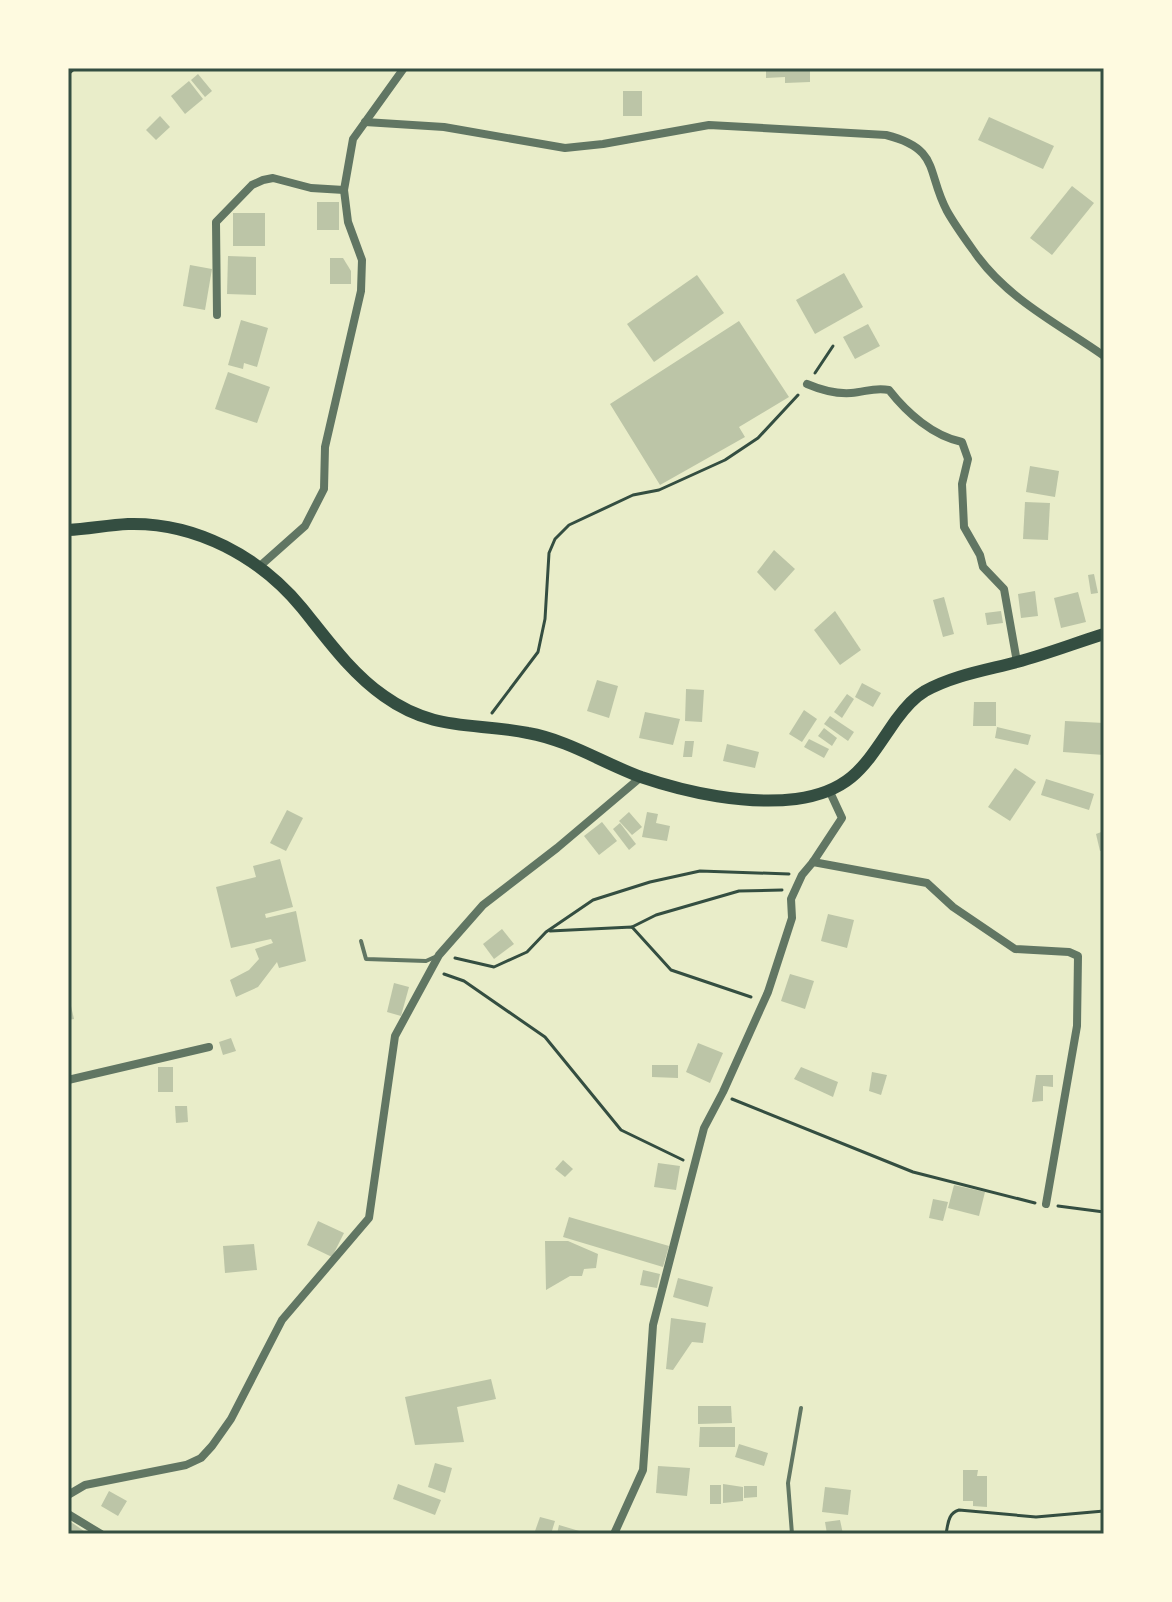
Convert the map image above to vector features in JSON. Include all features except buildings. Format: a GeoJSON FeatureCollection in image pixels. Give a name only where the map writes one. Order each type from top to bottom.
{"type":"FeatureCollection","features":[{"type":"Feature","properties":{"kind":"main road"},"geometry":{"type":"LineString","coordinates":[[68,530],[129,524],[177,529],[222,544],[260,566],[293,598],[357,674],[406,710],[450,725],[528,732],[560,742],[641,777],[731,798],[797,799],[829,790],[856,776],[905,708],[922,693],[962,676],[1104,634]]}},
{"type":"Feature","properties":{"kind":"street"},"geometry":{"type":"LineString","coordinates":[[260,566],[305,526],[324,489],[325,447],[361,291],[362,260],[348,222],[344,190],[353,139],[404,68]]}},
{"type":"Feature","properties":{"kind":"street"},"geometry":{"type":"LineString","coordinates":[[365,122],[444,127],[565,148],[709,125],[886,135],[901,139],[923,152],[930,162],[946,209],[1002,287],[1104,356]]}},
{"type":"Feature","properties":{"kind":"street"},"geometry":{"type":"LineString","coordinates":[[217,315],[216,222],[252,185],[273,178],[311,188],[344,190]]}},
{"type":"Feature","properties":{"kind":"street"},"geometry":{"type":"LineString","coordinates":[[807,384],[825,391],[852,393],[874,387],[889,390],[901,405],[944,438],[962,442],[968,459],[962,484],[964,527],[980,555],[983,567],[1004,589],[1017,662]]}},
{"type":"Feature","properties":{"kind":"street"},"geometry":{"type":"LineString","coordinates":[[68,1495],[85,1485],[186,1465],[201,1458],[212,1446],[231,1419],[282,1320],[369,1218],[395,1036],[439,955],[483,905],[641,777]]}},
{"type":"Feature","properties":{"kind":"street"},"geometry":{"type":"LineString","coordinates":[[614,1534],[643,1470],[653,1325],[693,1166],[704,1128],[768,992],[792,918],[791,899],[802,875],[842,818],[829,790]]}},
{"type":"Feature","properties":{"kind":"street"},"geometry":{"type":"LineString","coordinates":[[813,862],[927,883],[953,907],[1015,949],[1069,952],[1078,956],[1077,1026],[1046,1204]]}},
{"type":"Feature","properties":{"kind":"street"},"geometry":{"type":"LineString","coordinates":[[68,1080],[209,1047]]}},
{"type":"Feature","properties":{"kind":"street"},"geometry":{"type":"LineString","coordinates":[[68,1514],[101,1534]]}},
{"type":"Feature","properties":{"kind":"lane"},"geometry":{"type":"LineString","coordinates":[[361,941],[366,959],[426,961],[439,955]]}},
{"type":"Feature","properties":{"kind":"lane"},"geometry":{"type":"LineString","coordinates":[[792,1534],[788,1483],[801,1408]]}},
{"type":"Feature","properties":{"kind":"path"},"geometry":{"type":"LineString","coordinates":[[68,74],[75,68]]}},
{"type":"Feature","properties":{"kind":"path"},"geometry":{"type":"LineString","coordinates":[[485,728],[493,710],[538,652],[545,619],[549,553],[555,539],[569,525],[633,495],[659,490],[725,460],[758,438],[807,384],[833,346]]}},
{"type":"Feature","properties":{"kind":"path"},"geometry":{"type":"LineString","coordinates":[[439,955],[494,967],[527,952],[546,932],[593,900],[650,882],[700,871],[802,875]]}},
{"type":"Feature","properties":{"kind":"path"},"geometry":{"type":"LineString","coordinates":[[546,932],[632,927],[656,915],[739,891],[792,890],[791,899]]}},
{"type":"Feature","properties":{"kind":"path"},"geometry":{"type":"LineString","coordinates":[[632,927],[671,970],[752,997],[768,992]]}},
{"type":"Feature","properties":{"kind":"path"},"geometry":{"type":"LineString","coordinates":[[433,970],[464,981],[545,1037],[621,1130],[693,1166]]}},
{"type":"Feature","properties":{"kind":"path"},"geometry":{"type":"LineString","coordinates":[[723,1092],[733,1100],[913,1172],[1028,1202],[1104,1212]]}},
{"type":"Feature","properties":{"kind":"path"},"geometry":{"type":"LineString","coordinates":[[946,1534],[950,1517],[959,1510],[1036,1517],[1104,1511]]}}]}
